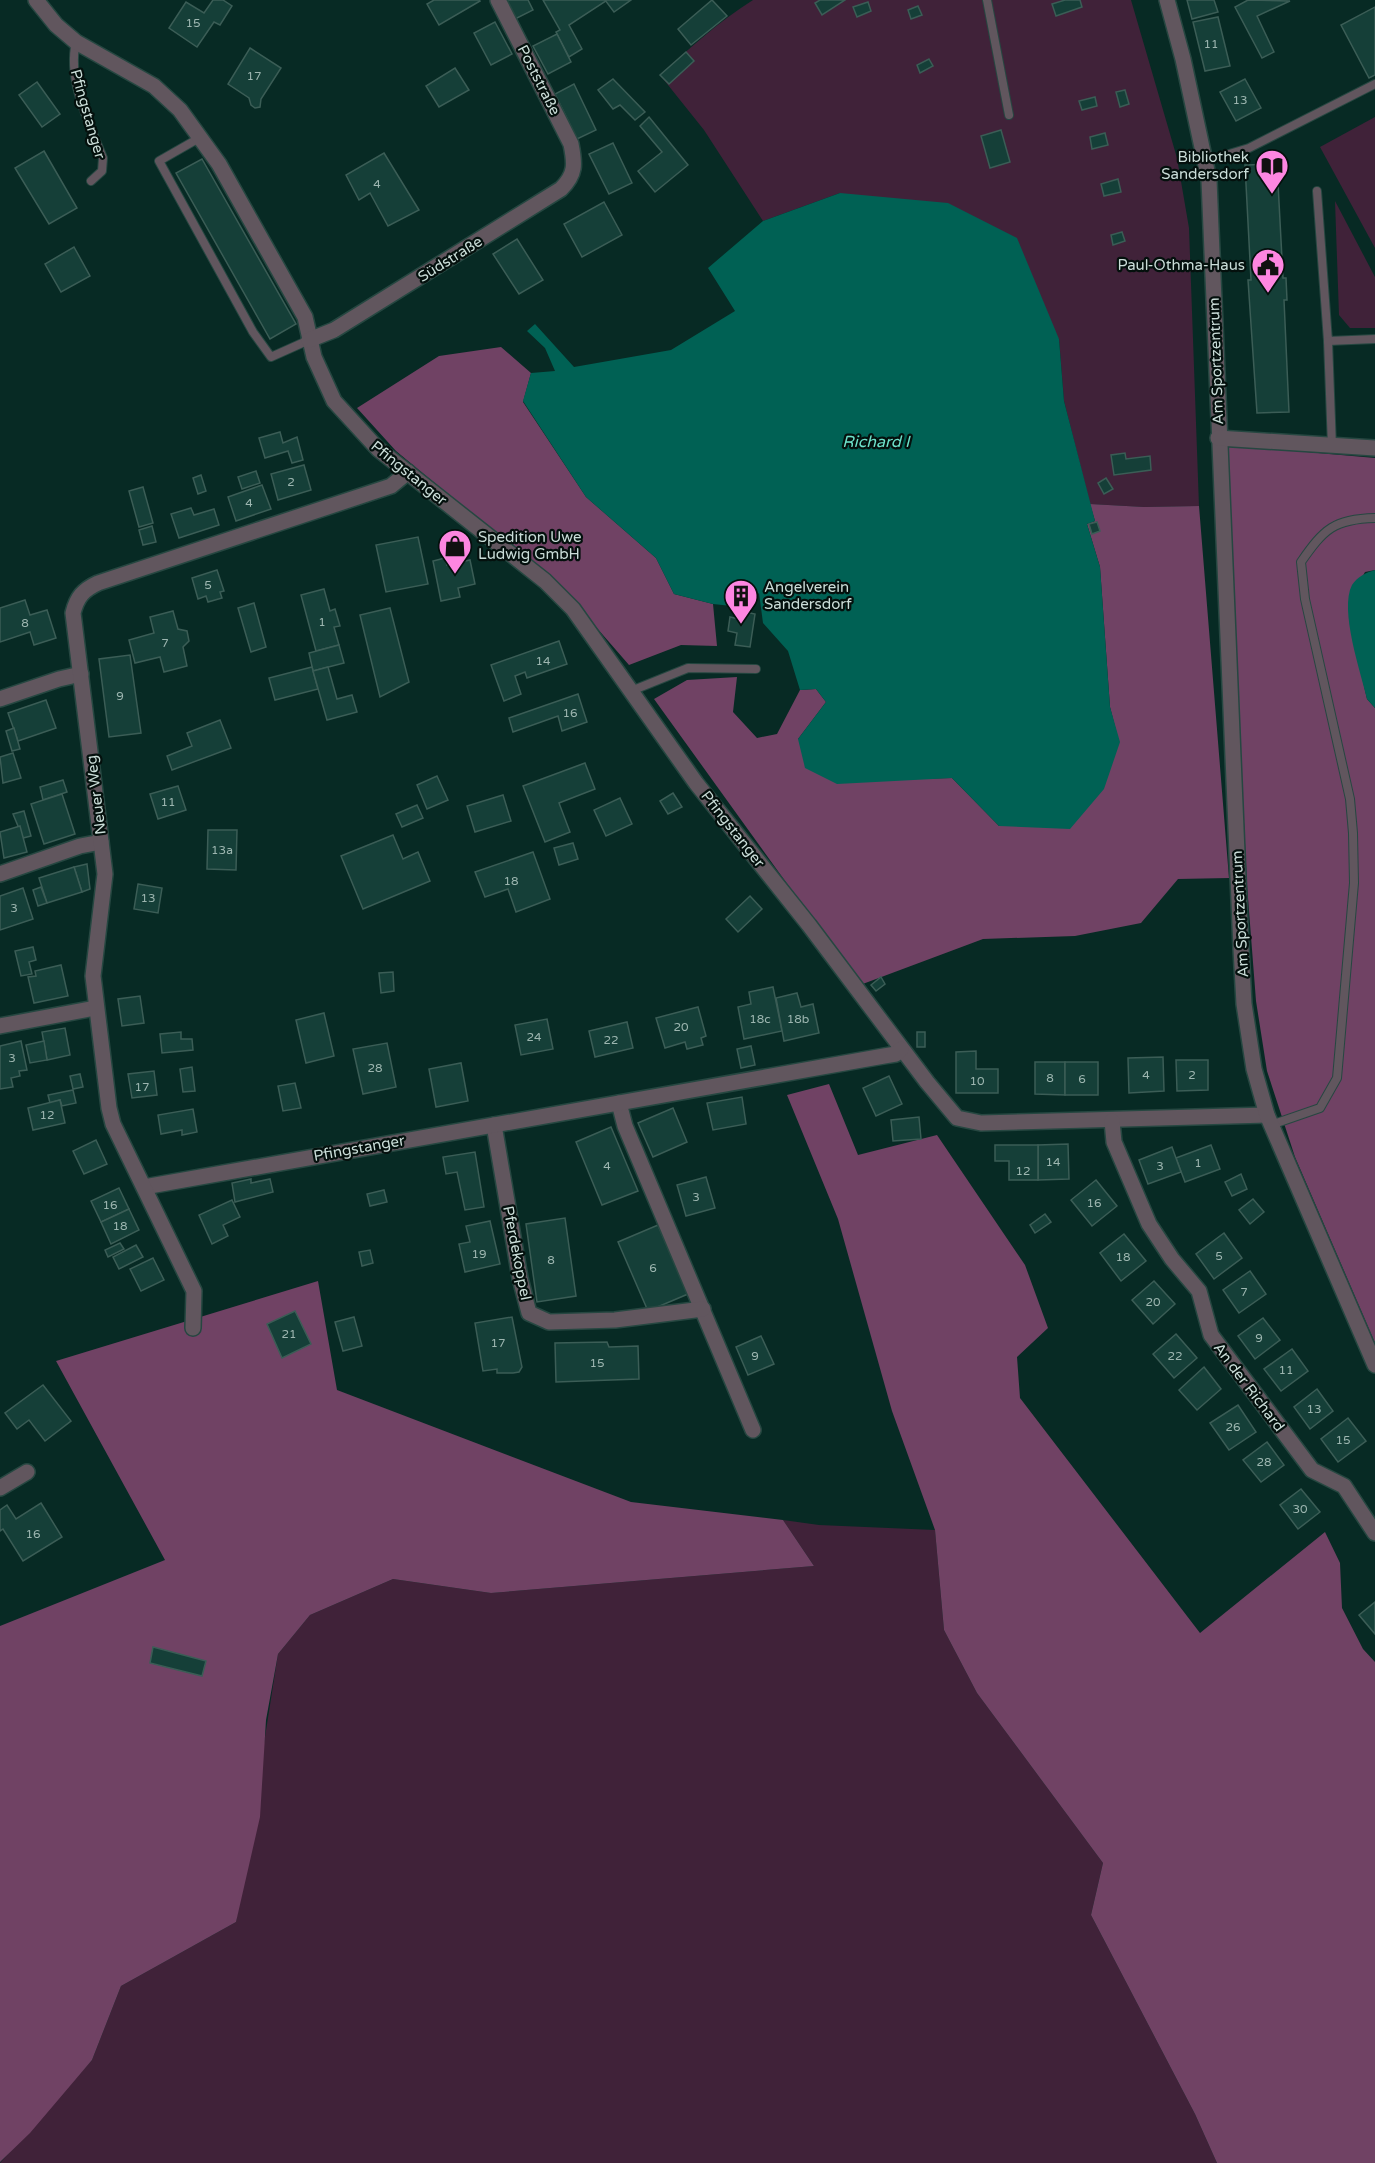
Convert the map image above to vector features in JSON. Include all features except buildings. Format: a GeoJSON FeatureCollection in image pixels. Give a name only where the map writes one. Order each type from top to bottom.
{"type":"FeatureCollection","features":[{"type":"Feature","properties":{"kind":"street","name":"Pfingstanger"},"geometry":{"type":"LineString","coordinates":[[36,0],[56,25],[76,42],[154,86],[180,110],[201,137],[302,312],[323,381],[334,401],[378,449],[559,594],[586,627],[629,692],[696,783],[809,925],[901,1049],[884,1056],[144,1187]]}},
{"type":"Feature","properties":{"kind":"street","name":"Poststraße"},"geometry":{"type":"LineString","coordinates":[[498,0],[571,144],[575,162]]}},
{"type":"Feature","properties":{"kind":"street","name":"Am Sportzentrum"},"geometry":{"type":"LineString","coordinates":[[1167,0],[1206,161],[1210,202],[1218,438],[1244,1004],[1254,1069],[1269,1120],[1375,1365]]}},
{"type":"Feature","properties":{"kind":"street","name":"Südstraße"},"geometry":{"type":"LineString","coordinates":[[309,340],[334,330],[561,189],[573,177],[575,162]]}},
{"type":"Feature","properties":{"kind":"street","name":"Am Sportzentrum"},"geometry":{"type":"LineString","coordinates":[[1218,438],[1375,448]]}},
{"type":"Feature","properties":{"kind":"street","name":"Neuer Weg"},"geometry":{"type":"LineString","coordinates":[[193,1328],[194,1291],[110,1117],[95,1008],[93,976],[104,892],[101,842],[73,613],[81,593],[88,587],[391,486],[408,472]]}},
{"type":"Feature","properties":{"kind":"street"},"geometry":{"type":"LineString","coordinates":[[0,699],[81,674]]}},
{"type":"Feature","properties":{"kind":"street"},"geometry":{"type":"LineString","coordinates":[[0,874],[80,846],[101,842]]}},
{"type":"Feature","properties":{"kind":"street"},"geometry":{"type":"LineString","coordinates":[[0,1026],[95,1008]]}},
{"type":"Feature","properties":{"kind":"street"},"geometry":{"type":"LineString","coordinates":[[901,1049],[950,1111],[966,1122],[1269,1120]]}},
{"type":"Feature","properties":{"kind":"street"},"geometry":{"type":"LineString","coordinates":[[619,1103],[624,1126],[753,1430]]}},
{"type":"Feature","properties":{"kind":"street","name":"An der Richard"},"geometry":{"type":"LineString","coordinates":[[1112,1121],[1114,1142],[1149,1224],[1172,1259],[1199,1291],[1211,1335],[1312,1470],[1344,1486],[1375,1533]]}},
{"type":"Feature","properties":{"kind":"street","name":"Pferdekoppel"},"geometry":{"type":"LineString","coordinates":[[494,1125],[520,1278],[529,1313],[549,1322],[615,1320],[703,1309]]}},
{"type":"Feature","properties":{"kind":"street"},"geometry":{"type":"LineString","coordinates":[[0,1488],[27,1472]]}},
{"type":"Feature","properties":{"kind":"lane"},"geometry":{"type":"LineString","coordinates":[[987,0],[1009,115]]}},
{"type":"Feature","properties":{"kind":"lane","name":"Pfingstanger"},"geometry":{"type":"LineString","coordinates":[[76,42],[72,58],[74,73],[103,158],[102,171],[91,181]]}},
{"type":"Feature","properties":{"kind":"lane"},"geometry":{"type":"LineString","coordinates":[[1206,161],[1249,148],[1375,84]]}},
{"type":"Feature","properties":{"kind":"lane"},"geometry":{"type":"LineString","coordinates":[[201,137],[159,161],[253,332],[272,357],[309,340]]}},
{"type":"Feature","properties":{"kind":"lane"},"geometry":{"type":"LineString","coordinates":[[1317,191],[1328,341],[1332,447]]}},
{"type":"Feature","properties":{"kind":"lane"},"geometry":{"type":"LineString","coordinates":[[1328,341],[1375,339]]}},
{"type":"Feature","properties":{"kind":"lane"},"geometry":{"type":"LineString","coordinates":[[1269,1120],[1320,1108],[1337,1078],[1354,883],[1350,799],[1305,599],[1301,562],[1322,533],[1354,519],[1375,518]]}},
{"type":"Feature","properties":{"kind":"lane"},"geometry":{"type":"LineString","coordinates":[[629,692],[688,668],[756,669]]}},
{"type":"Feature","properties":{"kind":"shaded area"},"geometry":{"type":"Polygon","coordinates":[[[753,0],[1131,0],[1177,158],[1189,228],[1199,506],[1144,507],[1090,504],[1064,401],[1059,339],[840,193],[763,221],[704,130],[660,75],[716,26],[753,0]]]}},
{"type":"Feature","properties":{"kind":"shaded area"},"geometry":{"type":"Polygon","coordinates":[[[1375,117],[1375,248],[1320,147],[1375,117]]]}},
{"type":"Feature","properties":{"kind":"shaded area"},"geometry":{"type":"Polygon","coordinates":[[[1335,201],[1375,277],[1375,328],[1350,328],[1339,315],[1335,201]]]}},
{"type":"Feature","properties":{"kind":"shaded area"},"geometry":{"type":"Polygon","coordinates":[[[501,347],[531,373],[523,402],[586,497],[656,558],[674,594],[713,604],[717,646],[681,645],[629,665],[563,589],[396,451],[357,408],[439,356],[501,347]]]}},
{"type":"Feature","properties":{"kind":"shaded area"},"geometry":{"type":"Polygon","coordinates":[[[1226,445],[1375,458],[1375,570],[1365,572],[1349,601],[1350,625],[1367,699],[1375,708],[1375,1343],[1295,1157],[1267,1071],[1256,1001],[1247,885],[1226,445]]]}},
{"type":"Feature","properties":{"kind":"shaded area"},"geometry":{"type":"Polygon","coordinates":[[[1090,504],[1144,507],[1199,506],[1229,878],[1178,879],[1141,923],[1075,936],[983,939],[860,985],[654,699],[687,680],[737,677],[733,712],[757,738],[777,734],[800,690],[816,689],[826,702],[798,739],[912,779],[952,778],[999,826],[1119,742],[1110,707],[1100,567],[1087,524],[1095,521],[1090,504]]]}},
{"type":"Feature","properties":{"kind":"shaded area"},"geometry":{"type":"Polygon","coordinates":[[[829,1084],[858,1155],[937,1135],[1025,1265],[1048,1328],[1017,1357],[1020,1398],[1200,1633],[1325,1532],[1340,1563],[1342,1608],[1363,1649],[1375,1662],[1375,2163],[1217,2163],[1195,2114],[1091,1915],[1103,1863],[977,1693],[944,1630],[935,1530],[892,1411],[838,1219],[787,1095],[829,1084]]]}},
{"type":"Feature","properties":{"kind":"shaded area"},"geometry":{"type":"Polygon","coordinates":[[[318,1281],[337,1390],[631,1502],[783,1520],[814,1566],[491,1593],[393,1579],[310,1615],[278,1654],[266,1720],[260,1817],[236,1922],[121,1986],[92,2060],[30,2133],[0,2162],[0,1626],[165,1560],[56,1361],[318,1281]]]}},
{"type":"Feature","properties":{"kind":"shaded area"},"geometry":{"type":"Polygon","coordinates":[[[783,1520],[819,1525],[935,1530],[944,1630],[977,1693],[1103,1863],[1091,1915],[1195,2114],[1217,2163],[0,2163],[92,2060],[121,1986],[236,1922],[278,1654],[310,1615],[393,1579],[491,1593],[814,1566],[783,1520]]]}},
{"type":"Feature","properties":{"kind":"water","name":"Richard I"},"geometry":{"type":"Polygon","coordinates":[[[840,193],[948,203],[1017,238],[1059,339],[1064,401],[1095,521],[1087,524],[1100,567],[1110,707],[1120,742],[1104,789],[1070,829],[999,826],[952,778],[837,784],[805,768],[798,739],[826,702],[816,689],[800,690],[788,651],[763,623],[759,593],[741,607],[713,604],[674,594],[656,558],[586,497],[523,401],[531,373],[555,371],[545,348],[527,331],[535,324],[574,367],[671,350],[735,311],[708,268],[763,221],[840,193]]]}},
{"type":"Feature","properties":{"kind":"water"},"geometry":{"type":"Polygon","coordinates":[[[1375,570],[1375,708],[1367,699],[1352,642],[1348,610],[1352,585],[1362,575],[1375,570]]]}},
{"type":"Feature","properties":{"kind":"place","name":"Bibliothek Sandersdorf"},"geometry":{"type":"Point","coordinates":[1272,195]}},
{"type":"Feature","properties":{"kind":"place","name":"Paul-Othma-Haus"},"geometry":{"type":"Point","coordinates":[1268,294]}},
{"type":"Feature","properties":{"kind":"place","name":"Spedition Uwe Ludwig GmbH"},"geometry":{"type":"Point","coordinates":[455,575]}},
{"type":"Feature","properties":{"kind":"place","name":"Angelverein Sandersdorf"},"geometry":{"type":"Point","coordinates":[741,625]}}]}
